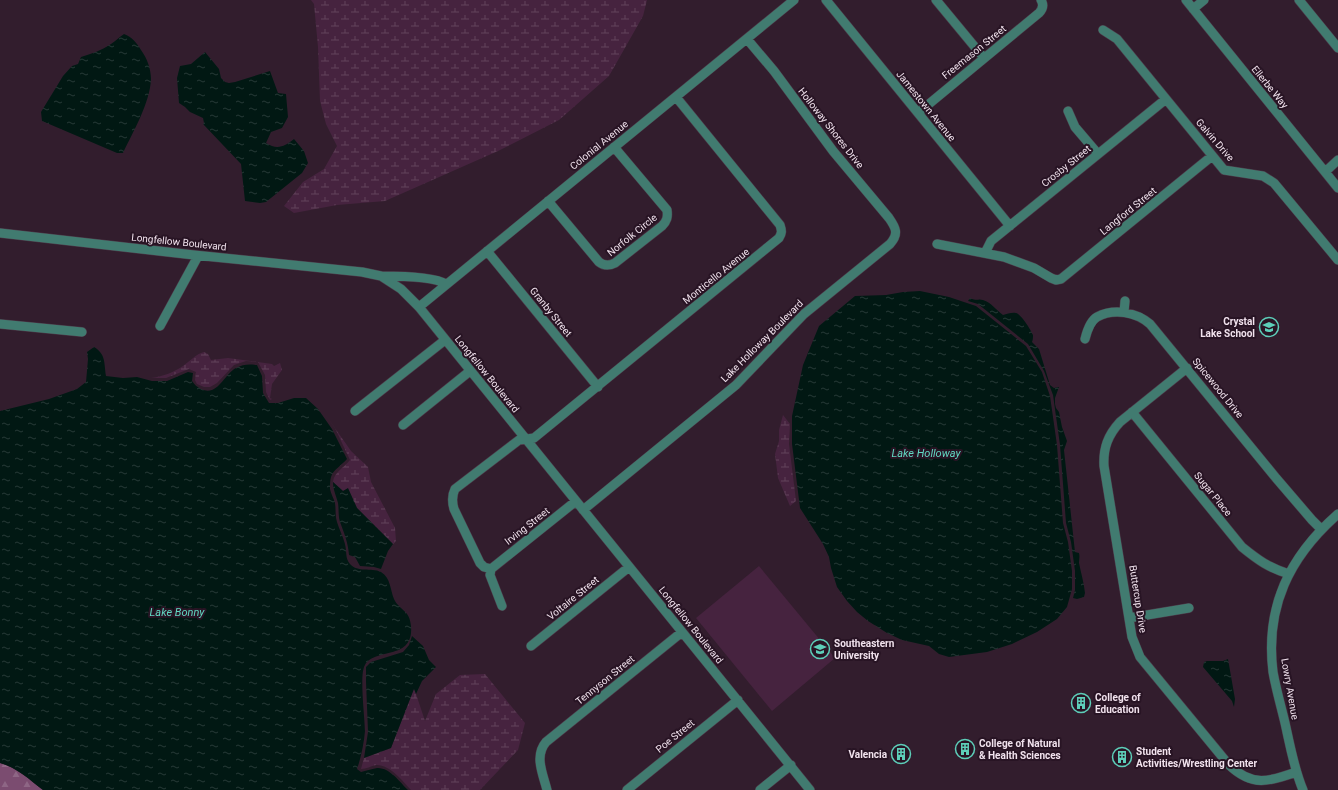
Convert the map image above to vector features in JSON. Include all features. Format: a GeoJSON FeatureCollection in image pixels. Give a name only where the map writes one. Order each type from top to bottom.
{"type":"FeatureCollection","features":[{"type":"Feature","properties":{"kind":"street","name":"Colonial Avenue"},"geometry":{"type":"LineString","coordinates":[[419,307],[794,0]]}},
{"type":"Feature","properties":{"kind":"street","name":"Jamestown Avenue"},"geometry":{"type":"LineString","coordinates":[[826,0],[1010,226]]}},
{"type":"Feature","properties":{"kind":"street"},"geometry":{"type":"LineString","coordinates":[[936,0],[984,58]]}},
{"type":"Feature","properties":{"kind":"street","name":"Ellerbe Way"},"geometry":{"type":"LineString","coordinates":[[1186,0],[1338,188]]}},
{"type":"Feature","properties":{"kind":"street"},"geometry":{"type":"LineString","coordinates":[[1193,9],[1204,0]]}},
{"type":"Feature","properties":{"kind":"street"},"geometry":{"type":"LineString","coordinates":[[1299,0],[1338,48]]}},
{"type":"Feature","properties":{"kind":"street","name":"Freemason Street"},"geometry":{"type":"LineString","coordinates":[[918,113],[1039,13],[1042,4]]}},
{"type":"Feature","properties":{"kind":"street","name":"Galvin Drive"},"geometry":{"type":"LineString","coordinates":[[1103,30],[1117,39],[1224,170],[1264,176],[1274,183],[1338,260]]}},
{"type":"Feature","properties":{"kind":"street","name":"Holloway Shores Drive"},"geometry":{"type":"LineString","coordinates":[[747,39],[774,71],[833,151],[889,218],[895,226],[896,231]]}},
{"type":"Feature","properties":{"kind":"street","name":"Monticello Avenue"},"geometry":{"type":"LineString","coordinates":[[491,568],[484,567],[480,563],[452,505],[455,489],[519,440],[534,438],[598,387],[782,234],[780,225],[676,97]]}},
{"type":"Feature","properties":{"kind":"street","name":"Crosby Street"},"geometry":{"type":"LineString","coordinates":[[985,253],[991,241],[1166,99]]}},
{"type":"Feature","properties":{"kind":"street"},"geometry":{"type":"LineString","coordinates":[[1068,111],[1075,126],[1098,154]]}},
{"type":"Feature","properties":{"kind":"street","name":"Norfolk Circle"},"geometry":{"type":"LineString","coordinates":[[548,201],[602,265],[611,265],[615,263],[662,226],[666,222],[668,216],[667,210],[614,147]]}},
{"type":"Feature","properties":{"kind":"street","name":"Langford Street"},"geometry":{"type":"LineString","coordinates":[[985,253],[1020,262],[1056,280],[1065,276],[1212,156]]}},
{"type":"Feature","properties":{"kind":"street"},"geometry":{"type":"LineString","coordinates":[[1325,172],[1338,160]]}},
{"type":"Feature","properties":{"kind":"street","name":"Lake Holloway Boulevard"},"geometry":{"type":"LineString","coordinates":[[583,510],[736,385],[804,314],[890,244],[895,239],[896,231]]}},
{"type":"Feature","properties":{"kind":"street","name":"Longfellow Boulevard"},"geometry":{"type":"LineString","coordinates":[[0,233],[198,256],[362,272],[380,276],[401,289],[419,307],[810,790]]}},
{"type":"Feature","properties":{"kind":"street"},"geometry":{"type":"LineString","coordinates":[[937,244],[985,253]]}},
{"type":"Feature","properties":{"kind":"street","name":"Granby Street"},"geometry":{"type":"LineString","coordinates":[[486,251],[598,387]]}},
{"type":"Feature","properties":{"kind":"street"},"geometry":{"type":"LineString","coordinates":[[160,326],[198,256]]}},
{"type":"Feature","properties":{"kind":"street"},"geometry":{"type":"LineString","coordinates":[[380,276],[440,280],[446,284]]}},
{"type":"Feature","properties":{"kind":"street"},"geometry":{"type":"LineString","coordinates":[[1124,312],[1126,301]]}},
{"type":"Feature","properties":{"kind":"street","name":"Spicewood Drive"},"geometry":{"type":"LineString","coordinates":[[1084,339],[1091,323],[1096,317],[1110,313],[1124,312],[1136,315],[1150,324],[1321,529]]}},
{"type":"Feature","properties":{"kind":"street"},"geometry":{"type":"LineString","coordinates":[[0,324],[82,332]]}},
{"type":"Feature","properties":{"kind":"street"},"geometry":{"type":"LineString","coordinates":[[355,411],[445,340]]}},
{"type":"Feature","properties":{"kind":"street","name":"Buttercup Drive"},"geometry":{"type":"LineString","coordinates":[[1187,368],[1114,428],[1108,438],[1104,457],[1132,637],[1140,657],[1229,765],[1236,771],[1245,777],[1269,781],[1296,772]]}},
{"type":"Feature","properties":{"kind":"street"},"geometry":{"type":"LineString","coordinates":[[403,425],[470,371]]}},
{"type":"Feature","properties":{"kind":"street","name":"Sugar Place"},"geometry":{"type":"LineString","coordinates":[[1132,412],[1242,547],[1261,562],[1275,570],[1289,574]]}},
{"type":"Feature","properties":{"kind":"street","name":"Irving Street"},"geometry":{"type":"LineString","coordinates":[[491,568],[576,501]]}},
{"type":"Feature","properties":{"kind":"street","name":"Lowry Avenue"},"geometry":{"type":"LineString","coordinates":[[1303,790],[1296,772],[1274,674],[1272,642],[1277,606],[1289,574],[1306,547],[1321,529],[1338,514]]}},
{"type":"Feature","properties":{"kind":"street","name":"Voltaire Street"},"geometry":{"type":"LineString","coordinates":[[531,646],[630,567]]}},
{"type":"Feature","properties":{"kind":"street"},"geometry":{"type":"LineString","coordinates":[[491,568],[490,575],[502,606]]}},
{"type":"Feature","properties":{"kind":"street"},"geometry":{"type":"LineString","coordinates":[[1129,618],[1189,608]]}},
{"type":"Feature","properties":{"kind":"street","name":"Tennyson Street"},"geometry":{"type":"LineString","coordinates":[[547,790],[539,759],[542,747],[546,742],[682,632]]}},
{"type":"Feature","properties":{"kind":"street","name":"Poe Street"},"geometry":{"type":"LineString","coordinates":[[627,790],[738,700]]}},
{"type":"Feature","properties":{"kind":"street"},"geometry":{"type":"LineString","coordinates":[[760,790],[791,765]]}},
{"type":"Feature","properties":{"kind":"green space"},"geometry":{"type":"Polygon","coordinates":[[[311,0],[647,0],[643,16],[609,76],[559,120],[498,151],[385,201],[337,205],[294,213],[284,206],[303,182],[324,169],[337,146],[326,124],[320,101],[318,47],[314,4],[311,0]]]}},
{"type":"Feature","properties":{"kind":"green space"},"geometry":{"type":"Polygon","coordinates":[[[204,352],[208,354],[211,360],[228,358],[256,362],[246,361],[234,365],[217,383],[210,387],[204,387],[197,384],[195,380],[196,372],[189,369],[166,378],[151,378],[176,370],[204,352]]]}},
{"type":"Feature","properties":{"kind":"green space"},"geometry":{"type":"Polygon","coordinates":[[[258,362],[272,364],[274,366],[280,363],[282,370],[272,384],[270,398],[272,399],[270,400],[266,392],[265,375],[258,362]]]}},
{"type":"Feature","properties":{"kind":"green space"},"geometry":{"type":"Polygon","coordinates":[[[783,415],[790,424],[789,444],[796,501],[790,506],[778,478],[775,454],[779,441],[779,430],[783,415]]]}},
{"type":"Feature","properties":{"kind":"green space"},"geometry":{"type":"Polygon","coordinates":[[[335,429],[351,451],[368,467],[371,482],[395,528],[396,541],[393,544],[357,508],[348,489],[343,491],[333,482],[335,475],[350,460],[335,429]]]}},
{"type":"Feature","properties":{"kind":"green space"},"geometry":{"type":"Polygon","coordinates":[[[759,566],[835,658],[772,711],[696,618],[759,566]]]}},
{"type":"Feature","properties":{"kind":"green space"},"geometry":{"type":"Polygon","coordinates":[[[485,674],[525,723],[518,750],[480,790],[411,790],[386,767],[376,765],[361,769],[364,758],[391,748],[414,688],[425,721],[436,694],[460,675],[485,674]]]}},
{"type":"Feature","properties":{"kind":"green space"},"geometry":{"type":"Polygon","coordinates":[[[0,763],[17,771],[43,790],[0,790],[0,763]]]}},
{"type":"Feature","properties":{"kind":"water"},"geometry":{"type":"Polygon","coordinates":[[[124,34],[134,40],[143,53],[147,60],[151,79],[148,98],[123,153],[117,153],[42,121],[41,112],[63,76],[72,66],[78,64],[81,57],[104,48],[124,34]]]}},
{"type":"Feature","properties":{"kind":"water"},"geometry":{"type":"Polygon","coordinates":[[[205,52],[219,69],[221,78],[225,82],[235,82],[270,71],[278,93],[286,94],[288,117],[282,128],[271,132],[266,143],[280,147],[294,139],[304,151],[308,163],[302,173],[266,202],[260,203],[245,201],[241,164],[203,124],[203,118],[190,112],[179,103],[177,78],[180,66],[191,64],[205,52]]]}},
{"type":"Feature","properties":{"kind":"water","name":"Lake Holloway"},"geometry":{"type":"Polygon","coordinates":[[[920,291],[949,297],[976,306],[1026,346],[1042,372],[1050,396],[1057,445],[1063,523],[1068,542],[1072,571],[1072,589],[1067,607],[1057,619],[1037,632],[1012,644],[987,652],[949,657],[939,654],[929,646],[902,640],[887,633],[868,621],[857,612],[837,587],[829,557],[823,544],[800,508],[792,444],[792,416],[803,365],[819,326],[855,296],[886,295],[920,291]]]}},
{"type":"Feature","properties":{"kind":"water"},"geometry":{"type":"Polygon","coordinates":[[[970,298],[986,301],[1003,315],[1014,313],[1020,316],[1033,335],[1032,342],[1039,349],[1050,385],[1054,388],[1059,387],[1055,398],[1055,404],[1059,412],[1067,441],[1064,450],[1075,552],[1079,553],[1079,563],[1085,593],[1084,597],[1077,599],[1073,598],[1075,590],[1075,571],[1071,542],[1066,523],[1060,445],[1053,395],[1044,371],[1028,344],[978,304],[968,301],[970,298]]]}},
{"type":"Feature","properties":{"kind":"water","name":"Lake Bonny"},"geometry":{"type":"Polygon","coordinates":[[[94,347],[103,356],[106,376],[123,378],[137,377],[152,381],[167,381],[188,372],[193,373],[192,381],[195,384],[201,389],[207,391],[212,390],[220,384],[236,368],[251,364],[257,365],[262,376],[263,393],[269,403],[278,403],[294,398],[306,398],[318,409],[332,429],[347,459],[332,474],[330,489],[335,503],[336,520],[345,544],[347,559],[353,567],[381,572],[387,577],[394,599],[409,617],[411,626],[410,637],[406,644],[400,649],[377,656],[370,660],[365,665],[363,670],[362,686],[365,731],[357,769],[361,772],[377,768],[386,770],[390,772],[408,790],[43,790],[17,771],[0,763],[0,411],[49,399],[77,389],[86,382],[88,359],[87,352],[94,347]]]}},
{"type":"Feature","properties":{"kind":"water"},"geometry":{"type":"Polygon","coordinates":[[[333,482],[343,491],[348,488],[357,508],[393,544],[388,551],[381,569],[360,566],[355,557],[349,555],[347,542],[339,520],[338,503],[333,482]]]}},
{"type":"Feature","properties":{"kind":"water"},"geometry":{"type":"Polygon","coordinates":[[[412,636],[423,646],[429,660],[436,667],[422,681],[416,694],[414,689],[391,748],[364,758],[368,732],[366,667],[371,662],[403,652],[409,645],[412,636]]]}},
{"type":"Feature","properties":{"kind":"water"},"geometry":{"type":"Polygon","coordinates":[[[1228,659],[1235,699],[1234,707],[1232,701],[1203,667],[1204,662],[1207,661],[1223,661],[1228,659]]]}},
{"type":"Feature","properties":{"kind":"place","name":"Crystal Lake School"},"geometry":{"type":"Point","coordinates":[1269,327]}},
{"type":"Feature","properties":{"kind":"place","name":"Southeastern University"},"geometry":{"type":"Point","coordinates":[820,649]}},
{"type":"Feature","properties":{"kind":"place","name":"College of Education"},"geometry":{"type":"Point","coordinates":[1081,703]}},
{"type":"Feature","properties":{"kind":"place","name":"College of Natural & Health Sciences"},"geometry":{"type":"Point","coordinates":[965,749]}},
{"type":"Feature","properties":{"kind":"place","name":"Valencia"},"geometry":{"type":"Point","coordinates":[901,754]}},
{"type":"Feature","properties":{"kind":"place","name":"Student Activities/Wrestling Center"},"geometry":{"type":"Point","coordinates":[1122,757]}}]}
